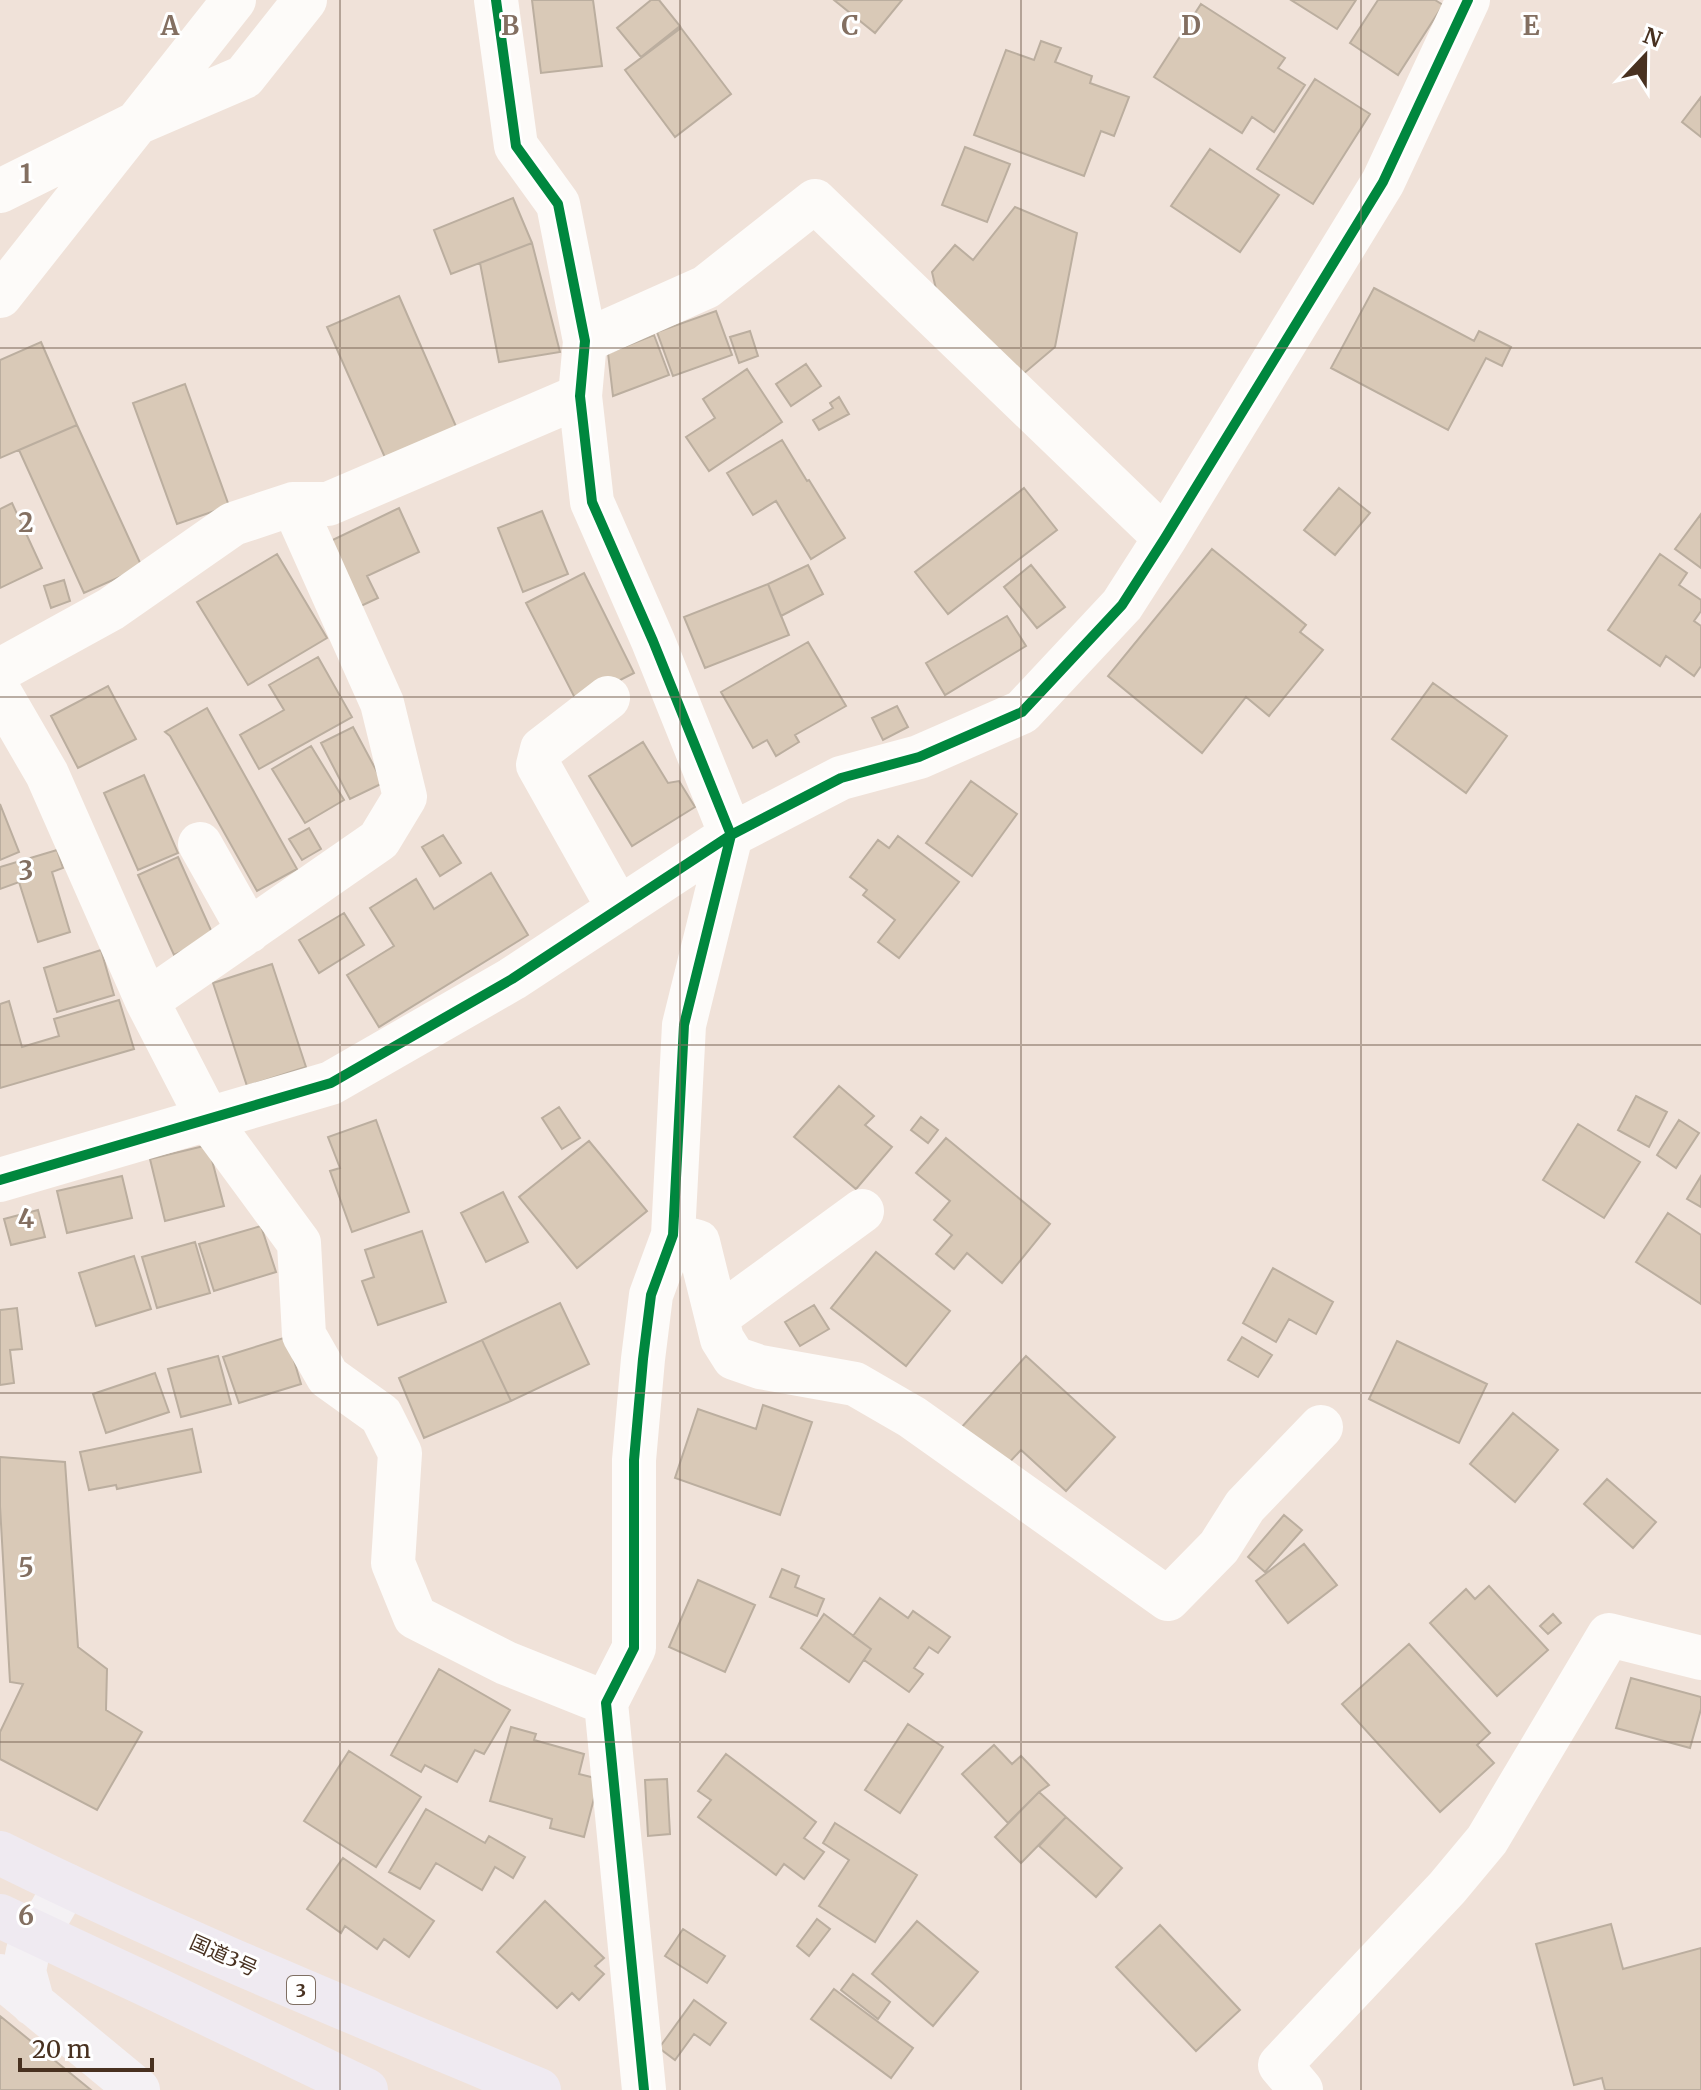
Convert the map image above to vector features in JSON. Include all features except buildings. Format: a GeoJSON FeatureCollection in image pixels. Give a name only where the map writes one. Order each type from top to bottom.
{"type":"FeatureCollection","features":[{"type":"Feature","properties":{"kind":"highway","name":"国道3号"},"geometry":{"type":"LineString","coordinates":[[0,1853],[338,2006],[539,2090]]}},
{"type":"Feature","properties":{"kind":"highway"},"geometry":{"type":"LineString","coordinates":[[19,1925],[366,2090]]}},
{"type":"Feature","properties":{"kind":"main road"},"geometry":{"type":"LineString","coordinates":[[33,2004],[24,1971],[28,1951],[19,1925],[66,1885]]}},
{"type":"Feature","properties":{"kind":"main road"},"geometry":{"type":"LineString","coordinates":[[0,1976],[138,2090]]}},
{"type":"Feature","properties":{"kind":"street"},"geometry":{"type":"LineString","coordinates":[[0,296],[234,0]]}},
{"type":"Feature","properties":{"kind":"street"},"geometry":{"type":"LineString","coordinates":[[0,191],[137,123],[244,77],[305,0]]}},
{"type":"Feature","properties":{"kind":"street"},"geometry":{"type":"LineString","coordinates":[[496,0],[516,146],[558,204],[585,341],[580,396],[592,502],[653,641],[731,835],[684,1025],[673,1235],[651,1295],[643,1359],[634,1460],[634,1648],[606,1703],[644,2090]]}},
{"type":"Feature","properties":{"kind":"street"},"geometry":{"type":"LineString","coordinates":[[0,1180],[331,1083],[512,979],[731,835],[841,778],[919,757],[1022,712],[1122,605],[1165,538],[1383,182],[1468,0]]}},
{"type":"Feature","properties":{"kind":"street"},"geometry":{"type":"LineString","coordinates":[[585,341],[706,287],[815,201],[1165,538]]}},
{"type":"Feature","properties":{"kind":"street"},"geometry":{"type":"LineString","coordinates":[[0,670],[111,609],[233,524],[293,504],[328,504],[580,396]]}},
{"type":"Feature","properties":{"kind":"street"},"geometry":{"type":"LineString","coordinates":[[147,1001],[379,840],[405,797],[382,703],[293,504]]}},
{"type":"Feature","properties":{"kind":"street"},"geometry":{"type":"LineString","coordinates":[[0,693],[47,774],[147,1001],[208,1119],[299,1243],[304,1335],[328,1377],[381,1415],[400,1453],[393,1563],[415,1617],[506,1663],[606,1703]]}},
{"type":"Feature","properties":{"kind":"street"},"geometry":{"type":"LineString","coordinates":[[608,698],[542,749],[538,765],[619,909]]}},
{"type":"Feature","properties":{"kind":"street"},"geometry":{"type":"LineString","coordinates":[[200,844],[249,931]]}},
{"type":"Feature","properties":{"kind":"street"},"geometry":{"type":"LineString","coordinates":[[717,1317],[862,1211]]}},
{"type":"Feature","properties":{"kind":"street"},"geometry":{"type":"LineString","coordinates":[[673,1235],[698,1242],[722,1339],[734,1358],[760,1367],[855,1384],[912,1417],[1168,1599],[1219,1547],[1245,1506],[1321,1427]]}},
{"type":"Feature","properties":{"kind":"street"},"geometry":{"type":"LineString","coordinates":[[1301,2090],[1280,2065],[1447,1888],[1487,1840],[1609,1635],[1701,1658]]}},
{"type":"Feature","properties":{"kind":"cycle path"},"geometry":{"type":"LineString","coordinates":[[496,0],[516,146],[558,204],[585,341],[580,396],[592,502],[653,641],[731,835],[684,1025],[673,1235],[651,1295],[643,1359],[634,1460],[634,1648],[606,1703],[644,2090]]}},
{"type":"Feature","properties":{"kind":"cycle path"},"geometry":{"type":"LineString","coordinates":[[0,1180],[331,1083],[512,979],[731,835],[841,778],[919,757],[1022,712],[1122,605],[1165,538],[1383,182],[1468,0]]}}]}
